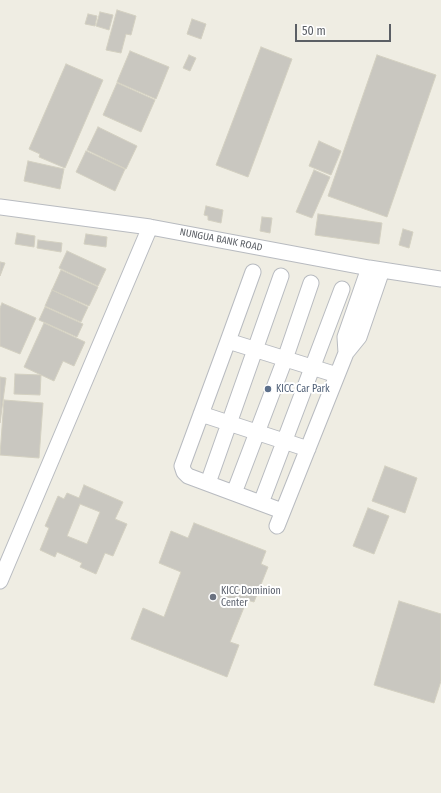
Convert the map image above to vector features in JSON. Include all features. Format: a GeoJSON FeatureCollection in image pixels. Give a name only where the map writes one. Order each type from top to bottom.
{"type":"FeatureCollection","features":[{"type":"Feature","properties":{"kind":"street","name":"NUNGUA BANK ROAD"},"geometry":{"type":"LineString","coordinates":[[0,207],[150,227],[376,269],[441,279]]}},
{"type":"Feature","properties":{"kind":"street"},"geometry":{"type":"LineString","coordinates":[[0,581],[150,227]]}},
{"type":"Feature","properties":{"kind":"street"},"geometry":{"type":"LineString","coordinates":[[277,526],[346,353],[345,338],[376,269]]}},
{"type":"Feature","properties":{"kind":"street"},"geometry":{"type":"LineString","coordinates":[[253,272],[182,466],[184,472],[188,476],[262,503],[282,512]]}},
{"type":"Feature","properties":{"kind":"street"},"geometry":{"type":"LineString","coordinates":[[208,483],[281,276]]}},
{"type":"Feature","properties":{"kind":"street"},"geometry":{"type":"LineString","coordinates":[[234,493],[285,359],[311,283]]}},
{"type":"Feature","properties":{"kind":"street"},"geometry":{"type":"LineString","coordinates":[[262,503],[342,289]]}},
{"type":"Feature","properties":{"kind":"street"},"geometry":{"type":"LineString","coordinates":[[228,341],[337,376]]}},
{"type":"Feature","properties":{"kind":"street"},"geometry":{"type":"LineString","coordinates":[[201,414],[308,449]]}},
{"type":"Feature","properties":{"kind":"building"},"geometry":{"type":"Polygon","coordinates":[[[117,10],[136,16],[131,35],[126,34],[121,53],[106,50],[117,10]]]}},
{"type":"Feature","properties":{"kind":"building"},"geometry":{"type":"Polygon","coordinates":[[[100,12],[113,15],[109,30],[96,26],[100,12]]]}},
{"type":"Feature","properties":{"kind":"building"},"geometry":{"type":"Polygon","coordinates":[[[88,14],[97,16],[95,26],[85,24],[88,14]]]}},
{"type":"Feature","properties":{"kind":"building"},"geometry":{"type":"Polygon","coordinates":[[[192,19],[206,24],[201,39],[187,34],[192,19]]]}},
{"type":"Feature","properties":{"kind":"building"},"geometry":{"type":"Polygon","coordinates":[[[261,47],[292,59],[248,177],[216,165],[261,47]]]}},
{"type":"Feature","properties":{"kind":"building"},"geometry":{"type":"Polygon","coordinates":[[[130,51],[169,67],[156,99],[117,82],[130,51]]]}},
{"type":"Feature","properties":{"kind":"building"},"geometry":{"type":"Polygon","coordinates":[[[189,55],[196,58],[190,71],[183,68],[189,55]]]}},
{"type":"Feature","properties":{"kind":"building"},"geometry":{"type":"Polygon","coordinates":[[[377,55],[436,75],[387,217],[328,196],[377,55]]]}},
{"type":"Feature","properties":{"kind":"building"},"geometry":{"type":"Polygon","coordinates":[[[66,64],[103,80],[65,168],[39,157],[40,154],[29,149],[66,64]]]}},
{"type":"Feature","properties":{"kind":"building"},"geometry":{"type":"Polygon","coordinates":[[[117,83],[155,100],[141,132],[103,115],[117,83]]]}},
{"type":"Feature","properties":{"kind":"building"},"geometry":{"type":"Polygon","coordinates":[[[98,127],[137,146],[126,169],[87,150],[98,127]]]}},
{"type":"Feature","properties":{"kind":"building"},"geometry":{"type":"Polygon","coordinates":[[[319,141],[341,151],[331,175],[309,166],[319,141]]]}},
{"type":"Feature","properties":{"kind":"building"},"geometry":{"type":"Polygon","coordinates":[[[86,151],[125,169],[115,191],[76,172],[86,151]]]}},
{"type":"Feature","properties":{"kind":"building"},"geometry":{"type":"Polygon","coordinates":[[[28,161],[64,169],[60,189],[24,181],[28,161]]]}},
{"type":"Feature","properties":{"kind":"building"},"geometry":{"type":"Polygon","coordinates":[[[314,170],[330,177],[312,218],[296,212],[314,170]]]}},
{"type":"Feature","properties":{"kind":"building"},"geometry":{"type":"Polygon","coordinates":[[[206,206],[223,210],[221,223],[208,220],[208,216],[204,215],[206,206]]]}},
{"type":"Feature","properties":{"kind":"building"},"geometry":{"type":"Polygon","coordinates":[[[318,214],[382,223],[379,244],[315,235],[318,214]]]}},
{"type":"Feature","properties":{"kind":"building"},"geometry":{"type":"Polygon","coordinates":[[[262,217],[272,218],[270,233],[260,231],[262,217]]]}},
{"type":"Feature","properties":{"kind":"building"},"geometry":{"type":"Polygon","coordinates":[[[403,229],[413,232],[409,248],[399,245],[403,229]]]}},
{"type":"Feature","properties":{"kind":"building"},"geometry":{"type":"Polygon","coordinates":[[[17,233],[35,236],[34,247],[15,244],[17,233]]]}},
{"type":"Feature","properties":{"kind":"building"},"geometry":{"type":"Polygon","coordinates":[[[86,234],[107,237],[106,247],[84,244],[86,234]]]}},
{"type":"Feature","properties":{"kind":"building"},"geometry":{"type":"Polygon","coordinates":[[[38,240],[62,243],[61,252],[37,248],[38,240]]]}},
{"type":"Feature","properties":{"kind":"building"},"geometry":{"type":"Polygon","coordinates":[[[67,251],[106,269],[98,286],[59,268],[67,251]]]}},
{"type":"Feature","properties":{"kind":"building"},"geometry":{"type":"Polygon","coordinates":[[[0,262],[5,263],[0,276],[0,262]]]}},
{"type":"Feature","properties":{"kind":"building"},"geometry":{"type":"Polygon","coordinates":[[[61,270],[98,287],[89,306],[52,290],[61,270]]]}},
{"type":"Feature","properties":{"kind":"building"},"geometry":{"type":"Polygon","coordinates":[[[52,290],[88,307],[81,322],[45,306],[52,290]]]}},
{"type":"Feature","properties":{"kind":"building"},"geometry":{"type":"Polygon","coordinates":[[[2,303],[36,318],[20,354],[0,346],[0,308],[2,303]]]}},
{"type":"Feature","properties":{"kind":"building"},"geometry":{"type":"Polygon","coordinates":[[[45,307],[83,324],[77,337],[39,320],[45,307]]]}},
{"type":"Feature","properties":{"kind":"building"},"geometry":{"type":"Polygon","coordinates":[[[44,323],[85,342],[74,366],[63,361],[54,381],[24,367],[44,323]]]}},
{"type":"Feature","properties":{"kind":"building"},"geometry":{"type":"Polygon","coordinates":[[[15,374],[41,375],[40,395],[14,394],[15,374]]]}},
{"type":"Feature","properties":{"kind":"building"},"geometry":{"type":"Polygon","coordinates":[[[0,377],[6,378],[0,423],[0,377]]]}},
{"type":"Feature","properties":{"kind":"building"},"geometry":{"type":"Polygon","coordinates":[[[4,400],[43,403],[39,458],[0,455],[4,400]]]}},
{"type":"Feature","properties":{"kind":"building"},"geometry":{"type":"Polygon","coordinates":[[[385,466],[417,478],[405,513],[372,501],[385,466]]]}},
{"type":"Feature","properties":{"kind":"building"},"geometry":{"type":"Polygon","coordinates":[[[84,485],[123,502],[115,519],[127,524],[113,556],[105,553],[96,574],[80,567],[82,563],[57,552],[55,557],[40,550],[49,528],[45,526],[58,496],[64,499],[67,493],[79,498],[84,485]],[[80,504],[67,536],[87,544],[100,512],[80,504]]]}},
{"type":"Feature","properties":{"kind":"building"},"geometry":{"type":"Polygon","coordinates":[[[368,508],[389,516],[374,554],[353,546],[368,508]]]}},
{"type":"Feature","properties":{"kind":"building"},"geometry":{"type":"Polygon","coordinates":[[[194,523],[266,551],[261,564],[268,567],[254,602],[247,600],[230,642],[239,645],[227,677],[131,639],[143,608],[164,617],[181,572],[159,563],[171,531],[188,538],[194,523]]]}},
{"type":"Feature","properties":{"kind":"building"},"geometry":{"type":"Polygon","coordinates":[[[399,601],[441,614],[441,681],[434,703],[374,685],[399,601]]]}},
{"type":"Feature","properties":{"kind":"place","name":"KICC Car Park"},"geometry":{"type":"Point","coordinates":[268,389]}},
{"type":"Feature","properties":{"kind":"place","name":"KICC Dominion Center"},"geometry":{"type":"Point","coordinates":[213,597]}}]}
